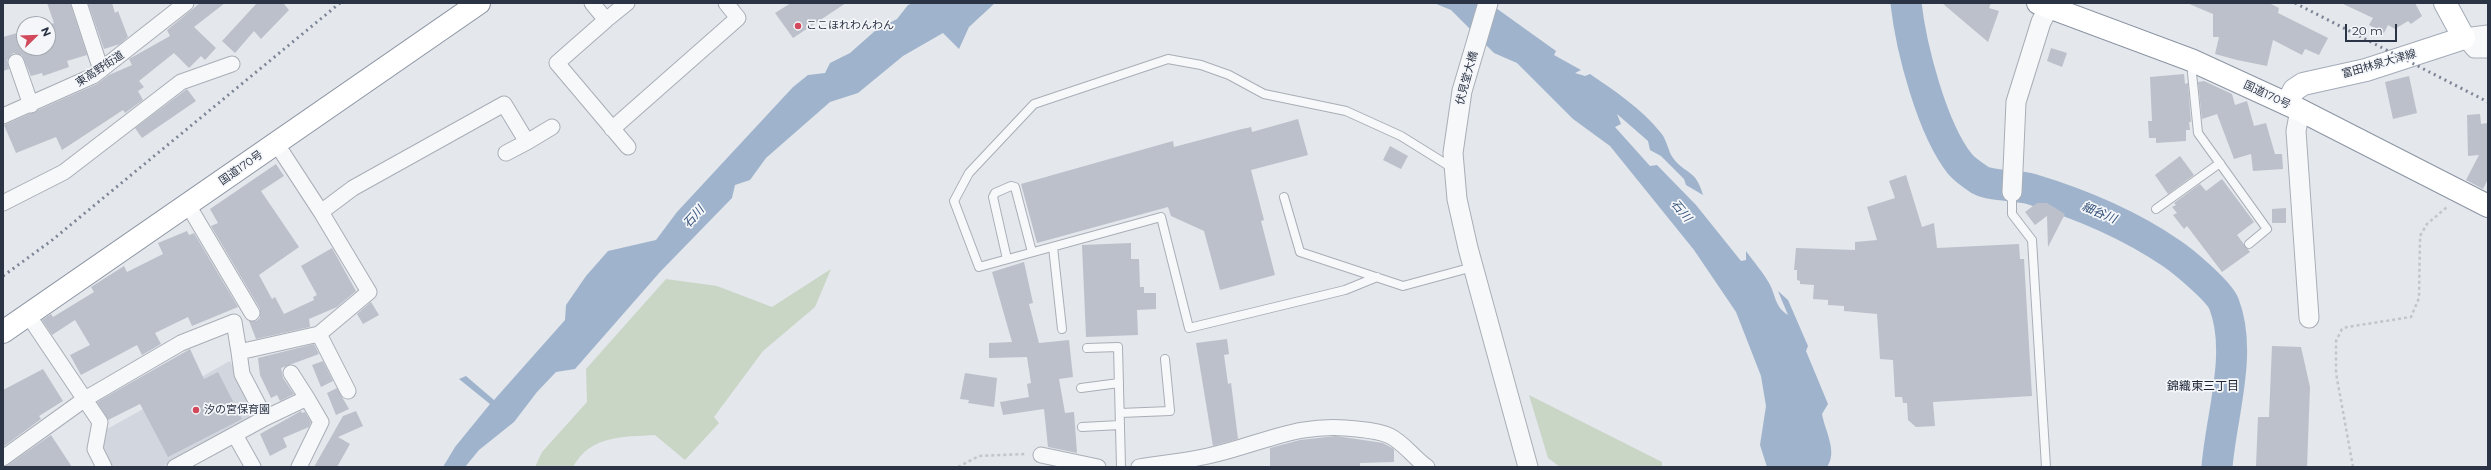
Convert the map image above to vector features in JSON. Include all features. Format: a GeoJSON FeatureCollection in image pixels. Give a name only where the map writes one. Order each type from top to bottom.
{"type":"FeatureCollection","features":[{"type":"Feature","properties":{"kind":"main road","name":"国道170号"},"geometry":{"type":"LineString","coordinates":[[3,332],[479,3]]}},
{"type":"Feature","properties":{"kind":"main road"},"geometry":{"type":"LineString","coordinates":[[2445,3],[2464,38]]}},
{"type":"Feature","properties":{"kind":"main road","name":"国道170号"},"geometry":{"type":"LineString","coordinates":[[2043,5],[2191,60],[2294,107],[2488,206]]}},
{"type":"Feature","properties":{"kind":"main road","name":"富田林泉大津線"},"geometry":{"type":"LineString","coordinates":[[2294,107],[2294,90],[2303,84],[2366,70],[2464,38]]}},
{"type":"Feature","properties":{"kind":"street"},"geometry":{"type":"LineString","coordinates":[[79,3],[101,70]]}},
{"type":"Feature","properties":{"kind":"street","name":"東高野街道"},"geometry":{"type":"LineString","coordinates":[[3,116],[70,88],[101,70],[186,3]]}},
{"type":"Feature","properties":{"kind":"street"},"geometry":{"type":"LineString","coordinates":[[592,3],[606,20]]}},
{"type":"Feature","properties":{"kind":"street"},"geometry":{"type":"LineString","coordinates":[[626,3],[557,64],[628,147]]}},
{"type":"Feature","properties":{"kind":"street"},"geometry":{"type":"LineString","coordinates":[[612,129],[738,18],[726,3]]}},
{"type":"Feature","properties":{"kind":"street","name":"伏見堂大橋"},"geometry":{"type":"LineString","coordinates":[[1488,3],[1462,91],[1453,162],[1457,199],[1473,267],[1528,467]]}},
{"type":"Feature","properties":{"kind":"street"},"geometry":{"type":"LineString","coordinates":[[2013,184],[2016,102],[2041,22],[2043,5]]}},
{"type":"Feature","properties":{"kind":"street"},"geometry":{"type":"LineString","coordinates":[[2464,38],[2488,35]]}},
{"type":"Feature","properties":{"kind":"street"},"geometry":{"type":"LineString","coordinates":[[2464,38],[2474,50],[2488,50]]}},
{"type":"Feature","properties":{"kind":"street"},"geometry":{"type":"LineString","coordinates":[[16,62],[31,105]]}},
{"type":"Feature","properties":{"kind":"street"},"geometry":{"type":"LineString","coordinates":[[3,204],[64,172],[180,82],[232,64]]}},
{"type":"Feature","properties":{"kind":"street"},"geometry":{"type":"LineString","coordinates":[[321,212],[353,188],[504,104],[527,142]]}},
{"type":"Feature","properties":{"kind":"street"},"geometry":{"type":"LineString","coordinates":[[2294,107],[2309,318]]}},
{"type":"Feature","properties":{"kind":"street"},"geometry":{"type":"LineString","coordinates":[[506,153],[552,127]]}},
{"type":"Feature","properties":{"kind":"street"},"geometry":{"type":"LineString","coordinates":[[240,352],[319,334],[369,292],[321,212],[276,143]]}},
{"type":"Feature","properties":{"kind":"street"},"geometry":{"type":"LineString","coordinates":[[188,205],[252,313]]}},
{"type":"Feature","properties":{"kind":"street"},"geometry":{"type":"LineString","coordinates":[[28,314],[100,422],[95,449],[104,467]]}},
{"type":"Feature","properties":{"kind":"street"},"geometry":{"type":"LineString","coordinates":[[3,458],[85,399],[180,343],[234,322],[240,352],[242,374],[265,418]]}},
{"type":"Feature","properties":{"kind":"street"},"geometry":{"type":"LineString","coordinates":[[319,334],[348,392]]}},
{"type":"Feature","properties":{"kind":"street"},"geometry":{"type":"LineString","coordinates":[[291,373],[321,422],[299,467]]}},
{"type":"Feature","properties":{"kind":"street"},"geometry":{"type":"LineString","coordinates":[[175,467],[265,418],[306,398]]}},
{"type":"Feature","properties":{"kind":"street"},"geometry":{"type":"LineString","coordinates":[[1139,467],[1209,456],[1277,434],[1304,429],[1342,427],[1370,430],[1390,436],[1427,467]]}},
{"type":"Feature","properties":{"kind":"street"},"geometry":{"type":"LineString","coordinates":[[235,435],[253,467]]}},
{"type":"Feature","properties":{"kind":"street"},"geometry":{"type":"LineString","coordinates":[[1041,455],[1098,467]]}},
{"type":"Feature","properties":{"kind":"lane"},"geometry":{"type":"LineString","coordinates":[[1377,277],[1345,290],[1189,328],[1162,217],[979,267],[954,202],[969,173],[1034,104],[1168,60],[1201,65],[1229,75],[1264,94],[1346,111],[1453,162]]}},
{"type":"Feature","properties":{"kind":"lane"},"geometry":{"type":"LineString","coordinates":[[2191,60],[2198,133],[2267,229],[2249,244]]}},
{"type":"Feature","properties":{"kind":"lane"},"geometry":{"type":"LineString","coordinates":[[2156,209],[2220,163]]}},
{"type":"Feature","properties":{"kind":"lane"},"geometry":{"type":"LineString","coordinates":[[2013,184],[2012,214],[2032,240],[2046,467]]}},
{"type":"Feature","properties":{"kind":"lane"},"geometry":{"type":"LineString","coordinates":[[1007,259],[993,197],[995,192],[1011,186],[1015,187],[1032,252]]}},
{"type":"Feature","properties":{"kind":"lane"},"geometry":{"type":"LineString","coordinates":[[1284,198],[1300,252],[1403,286],[1473,267]]}},
{"type":"Feature","properties":{"kind":"lane"},"geometry":{"type":"LineString","coordinates":[[1053,247],[1062,329]]}},
{"type":"Feature","properties":{"kind":"lane"},"geometry":{"type":"LineString","coordinates":[[1087,348],[1118,347],[1121,467]]}},
{"type":"Feature","properties":{"kind":"lane"},"geometry":{"type":"LineString","coordinates":[[1120,413],[1170,411],[1165,359]]}},
{"type":"Feature","properties":{"kind":"lane"},"geometry":{"type":"LineString","coordinates":[[1080,388],[1119,383]]}},
{"type":"Feature","properties":{"kind":"lane"},"geometry":{"type":"LineString","coordinates":[[1082,427],[1120,424]]}},
{"type":"Feature","properties":{"kind":"path"},"geometry":{"type":"LineString","coordinates":[[2354,467],[2336,373],[2336,341],[2342,329],[2348,327],[2411,317],[2420,298],[2420,236],[2427,224],[2465,194]]}},
{"type":"Feature","properties":{"kind":"path"},"geometry":{"type":"LineString","coordinates":[[958,467],[979,456],[1018,453],[1041,455]]}},
{"type":"Feature","properties":{"kind":"shaded area","name":"汐の宮保育園"},"geometry":{"type":"Polygon","coordinates":[[[230,361],[251,402],[250,418],[162,467],[112,467],[103,449],[107,429],[230,361]]]}},
{"type":"Feature","properties":{"kind":"green space"},"geometry":{"type":"Polygon","coordinates":[[[831,269],[815,307],[763,351],[714,417],[719,423],[685,460],[655,435],[632,436],[598,443],[580,457],[573,467],[535,467],[542,452],[587,402],[586,369],[666,279],[717,286],[772,307],[831,269]]]}},
{"type":"Feature","properties":{"kind":"green space"},"geometry":{"type":"Polygon","coordinates":[[[1529,395],[1662,462],[1662,467],[1560,467],[1548,458],[1529,395]]]}},
{"type":"Feature","properties":{"kind":"water","name":"石川"},"geometry":{"type":"Polygon","coordinates":[[[913,3],[995,3],[969,27],[959,49],[943,33],[903,56],[858,93],[830,102],[766,158],[750,180],[735,185],[732,198],[660,272],[575,369],[556,372],[537,392],[514,422],[479,450],[465,467],[443,467],[455,447],[490,404],[459,379],[466,376],[494,400],[565,320],[566,305],[586,276],[608,251],[656,240],[677,212],[793,87],[808,75],[825,73],[830,63],[850,53],[876,30],[897,19],[908,5],[913,3]]]}},
{"type":"Feature","properties":{"kind":"water","name":"石川"},"geometry":{"type":"Polygon","coordinates":[[[1434,3],[1489,3],[1556,51],[1554,55],[1581,70],[1575,73],[1585,76],[1590,74],[1637,108],[1654,124],[1665,139],[1673,158],[1694,176],[1703,195],[1686,185],[1684,179],[1661,156],[1650,150],[1648,141],[1617,114],[1621,124],[1615,127],[1650,166],[1657,165],[1696,205],[1741,261],[1746,260],[1746,251],[1767,279],[1780,308],[1788,315],[1778,291],[1788,300],[1808,346],[1806,351],[1828,404],[1822,414],[1831,448],[1830,461],[1827,467],[1767,467],[1760,445],[1766,406],[1761,376],[1736,312],[1694,250],[1610,146],[1573,119],[1517,63],[1494,53],[1451,10],[1434,3]]]}},
{"type":"Feature","properties":{"kind":"building"},"geometry":{"type":"Polygon","coordinates":[[[47,3],[70,3],[87,55],[67,61],[69,67],[43,76],[42,73],[31,76],[22,56],[56,56],[56,16],[52,16],[47,3]]]}},
{"type":"Feature","properties":{"kind":"building"},"geometry":{"type":"Polygon","coordinates":[[[88,3],[112,3],[115,13],[118,11],[128,37],[120,44],[104,49],[88,3]]]}},
{"type":"Feature","properties":{"kind":"building"},"geometry":{"type":"Polygon","coordinates":[[[200,3],[225,3],[194,27],[216,48],[205,60],[201,56],[189,68],[174,53],[139,81],[144,87],[138,91],[143,100],[125,113],[123,110],[62,150],[56,137],[16,153],[4,125],[97,84],[109,75],[132,65],[129,59],[170,36],[167,30],[200,3]]]}},
{"type":"Feature","properties":{"kind":"building"},"geometry":{"type":"Polygon","coordinates":[[[257,3],[283,3],[289,10],[261,39],[254,31],[235,53],[222,41],[257,3]]]}},
{"type":"Feature","properties":{"kind":"building","name":"ここほれわんわん"},"geometry":{"type":"Polygon","coordinates":[[[791,3],[846,3],[793,38],[775,13],[791,3]]]}},
{"type":"Feature","properties":{"kind":"building"},"geometry":{"type":"Polygon","coordinates":[[[1942,3],[1991,3],[1989,8],[1999,11],[1988,42],[1942,3]]]}},
{"type":"Feature","properties":{"kind":"building"},"geometry":{"type":"Polygon","coordinates":[[[2187,3],[2269,3],[2279,8],[2278,13],[2328,38],[2319,55],[2305,49],[2302,55],[2273,40],[2267,66],[2237,60],[2215,54],[2219,37],[2213,37],[2213,14],[2187,3]]]}},
{"type":"Feature","properties":{"kind":"building"},"geometry":{"type":"Polygon","coordinates":[[[2341,3],[2415,3],[2422,16],[2411,24],[2408,21],[2395,29],[2388,25],[2384,33],[2369,25],[2373,18],[2341,3]]]}},
{"type":"Feature","properties":{"kind":"building"},"geometry":{"type":"Polygon","coordinates":[[[16,33],[16,54],[13,53],[7,60],[9,69],[3,71],[3,37],[16,33]]]}},
{"type":"Feature","properties":{"kind":"building"},"geometry":{"type":"Polygon","coordinates":[[[2051,48],[2067,53],[2062,67],[2047,61],[2051,48]]]}},
{"type":"Feature","properties":{"kind":"building"},"geometry":{"type":"Polygon","coordinates":[[[2184,74],[2185,84],[2188,83],[2191,122],[2189,122],[2190,130],[2186,130],[2186,141],[2156,143],[2156,138],[2149,138],[2148,121],[2152,121],[2150,77],[2184,74]]]}},
{"type":"Feature","properties":{"kind":"building"},"geometry":{"type":"Polygon","coordinates":[[[2409,76],[2417,113],[2393,119],[2385,82],[2409,76]]]}},
{"type":"Feature","properties":{"kind":"building"},"geometry":{"type":"Polygon","coordinates":[[[2204,81],[2232,94],[2235,105],[2247,101],[2254,126],[2266,123],[2275,154],[2282,154],[2283,169],[2253,171],[2251,154],[2234,159],[2217,114],[2202,119],[2198,82],[2204,81]]]}},
{"type":"Feature","properties":{"kind":"building"},"geometry":{"type":"Polygon","coordinates":[[[187,89],[196,101],[142,138],[135,128],[187,89]]]}},
{"type":"Feature","properties":{"kind":"building"},"geometry":{"type":"Polygon","coordinates":[[[2480,114],[2481,124],[2488,123],[2488,179],[2483,189],[2466,180],[2479,155],[2468,156],[2467,115],[2480,114]]]}},
{"type":"Feature","properties":{"kind":"building"},"geometry":{"type":"Polygon","coordinates":[[[1298,119],[1308,155],[1251,170],[1264,220],[1261,221],[1275,275],[1220,290],[1204,231],[1171,216],[1168,207],[1037,243],[1021,184],[1173,141],[1174,147],[1251,127],[1252,132],[1298,119]]]}},
{"type":"Feature","properties":{"kind":"building"},"geometry":{"type":"Polygon","coordinates":[[[1390,146],[1408,156],[1401,169],[1383,160],[1390,146]]]}},
{"type":"Feature","properties":{"kind":"building"},"geometry":{"type":"Polygon","coordinates":[[[2180,156],[2194,175],[2168,194],[2155,175],[2180,156]]]}},
{"type":"Feature","properties":{"kind":"building"},"geometry":{"type":"Polygon","coordinates":[[[276,164],[284,176],[261,191],[299,247],[259,275],[272,299],[275,297],[284,314],[314,300],[313,297],[317,295],[301,266],[332,248],[356,291],[337,307],[309,319],[310,327],[256,339],[249,321],[256,321],[260,318],[260,309],[211,226],[218,223],[210,209],[276,164]]]}},
{"type":"Feature","properties":{"kind":"building"},"geometry":{"type":"Polygon","coordinates":[[[1906,175],[1922,227],[1934,223],[1937,248],[2019,244],[2020,259],[2024,259],[2032,396],[1933,402],[1935,426],[1916,427],[1908,420],[1907,403],[1903,403],[1902,397],[1895,397],[1893,360],[1880,359],[1877,314],[1844,311],[1844,306],[1828,305],[1828,300],[1813,299],[1814,285],[1800,284],[1800,281],[1797,280],[1797,270],[1794,270],[1796,248],[1855,250],[1855,242],[1877,240],[1867,207],[1895,198],[1889,181],[1906,175]]]}},
{"type":"Feature","properties":{"kind":"building"},"geometry":{"type":"Polygon","coordinates":[[[2222,179],[2254,222],[2237,235],[2250,252],[2222,272],[2187,226],[2184,229],[2173,215],[2177,213],[2172,207],[2176,205],[2174,203],[2200,184],[2206,191],[2222,179]]]}},
{"type":"Feature","properties":{"kind":"building"},"geometry":{"type":"Polygon","coordinates":[[[2037,203],[2047,203],[2065,214],[2048,247],[2047,216],[2035,225],[2025,212],[2037,203]]]}},
{"type":"Feature","properties":{"kind":"building"},"geometry":{"type":"Polygon","coordinates":[[[2286,208],[2286,223],[2272,223],[2272,209],[2286,208]]]}},
{"type":"Feature","properties":{"kind":"building"},"geometry":{"type":"Polygon","coordinates":[[[187,231],[189,235],[194,233],[238,307],[192,326],[188,317],[155,333],[161,344],[142,355],[137,345],[81,375],[70,355],[90,345],[75,320],[52,335],[42,320],[51,314],[53,317],[94,292],[91,287],[124,266],[127,272],[163,254],[158,243],[187,231]]]}},
{"type":"Feature","properties":{"kind":"building"},"geometry":{"type":"Polygon","coordinates":[[[1131,243],[1131,259],[1139,259],[1140,287],[1144,287],[1144,293],[1156,293],[1156,309],[1137,310],[1138,335],[1086,337],[1082,245],[1131,243]]]}},
{"type":"Feature","properties":{"kind":"building"},"geometry":{"type":"Polygon","coordinates":[[[1024,262],[1033,303],[1029,304],[1039,343],[1069,340],[1073,377],[1059,379],[1065,413],[1074,412],[1077,453],[1048,447],[1044,409],[1003,415],[1000,402],[1029,397],[1027,384],[1031,383],[1027,357],[989,358],[989,343],[1012,342],[992,272],[1024,262]]]}},
{"type":"Feature","properties":{"kind":"building"},"geometry":{"type":"Polygon","coordinates":[[[371,302],[379,315],[363,324],[357,314],[371,302]]]}},
{"type":"Feature","properties":{"kind":"building"},"geometry":{"type":"Polygon","coordinates":[[[1227,339],[1229,354],[1224,355],[1228,384],[1231,383],[1238,439],[1213,446],[1196,343],[1227,339]]]}},
{"type":"Feature","properties":{"kind":"building"},"geometry":{"type":"Polygon","coordinates":[[[314,344],[319,354],[281,368],[283,378],[294,394],[280,401],[277,395],[271,398],[260,375],[258,358],[314,344]]]}},
{"type":"Feature","properties":{"kind":"building"},"geometry":{"type":"Polygon","coordinates":[[[2272,346],[2301,347],[2310,387],[2307,467],[2256,466],[2258,417],[2269,417],[2272,346]]]}},
{"type":"Feature","properties":{"kind":"building"},"geometry":{"type":"Polygon","coordinates":[[[190,349],[204,379],[218,372],[242,419],[168,457],[140,404],[108,420],[97,402],[190,349]]]}},
{"type":"Feature","properties":{"kind":"building"},"geometry":{"type":"Polygon","coordinates":[[[323,361],[333,381],[321,387],[312,365],[323,361]]]}},
{"type":"Feature","properties":{"kind":"building"},"geometry":{"type":"Polygon","coordinates":[[[43,369],[63,401],[39,416],[41,419],[3,447],[3,390],[43,369]]]}},
{"type":"Feature","properties":{"kind":"building"},"geometry":{"type":"Polygon","coordinates":[[[965,373],[997,378],[994,407],[968,403],[969,400],[960,399],[965,373]]]}},
{"type":"Feature","properties":{"kind":"building"},"geometry":{"type":"Polygon","coordinates":[[[337,388],[349,409],[336,415],[327,393],[337,388]]]}},
{"type":"Feature","properties":{"kind":"building"},"geometry":{"type":"Polygon","coordinates":[[[301,411],[302,413],[305,412],[311,422],[309,427],[283,438],[287,447],[270,456],[260,434],[301,411]]]}},
{"type":"Feature","properties":{"kind":"building"},"geometry":{"type":"Polygon","coordinates":[[[356,411],[363,426],[338,437],[350,444],[337,467],[314,467],[343,416],[356,411]]]}},
{"type":"Feature","properties":{"kind":"building"},"geometry":{"type":"Polygon","coordinates":[[[51,435],[72,467],[3,467],[8,465],[51,435]]]}},
{"type":"Feature","properties":{"kind":"building"},"geometry":{"type":"Polygon","coordinates":[[[1336,436],[1383,443],[1394,449],[1394,462],[1360,463],[1360,467],[1270,467],[1270,448],[1300,440],[1336,436]]]}},
{"type":"Feature","properties":{"kind":"waterway","name":"細谷川"},"geometry":{"type":"LineString","coordinates":[[1906,3],[1918,64],[1932,110],[1950,149],[1964,168],[1985,182],[2031,189],[2068,201],[2103,215],[2138,232],[2177,257],[2192,269],[2221,298],[2229,323],[2231,364],[2217,467]]}},
{"type":"Feature","properties":{"kind":"railway"},"geometry":{"type":"LineString","coordinates":[[3,276],[51,241],[340,3]]}},
{"type":"Feature","properties":{"kind":"railway"},"geometry":{"type":"LineString","coordinates":[[2295,3],[2488,102]]}},
{"type":"Feature","properties":{"kind":"place","name":"ここほれわんわん"},"geometry":{"type":"Point","coordinates":[798,26]}},
{"type":"Feature","properties":{"kind":"place","name":"汐の宮保育園"},"geometry":{"type":"Point","coordinates":[196,410]}},
{"type":"Feature","properties":{"kind":"district","name":"錦織東三丁目"},"geometry":{"type":"Point","coordinates":[2203,386]}}]}
